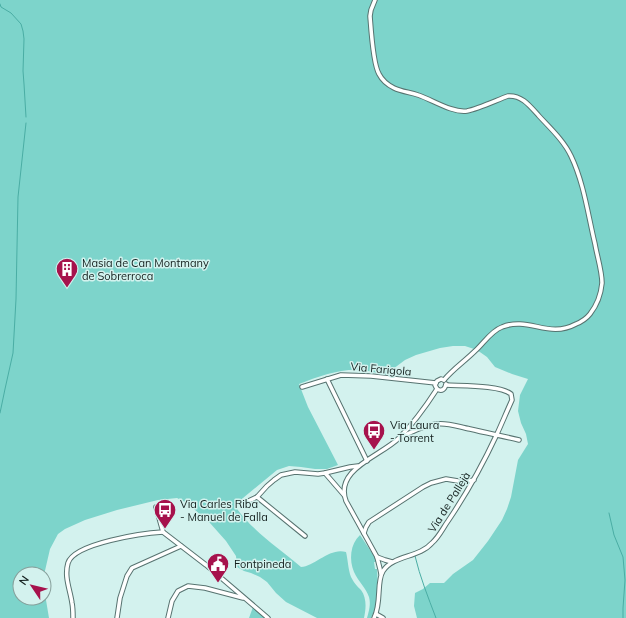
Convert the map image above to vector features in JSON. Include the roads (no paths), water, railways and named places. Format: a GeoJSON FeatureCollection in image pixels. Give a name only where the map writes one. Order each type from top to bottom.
{"type":"FeatureCollection","features":[{"type":"Feature","properties":{"kind":"street"},"geometry":{"type":"LineString","coordinates":[[375,0],[370,16],[375,62],[378,73],[387,84],[394,88],[461,111],[474,109],[508,96],[513,95],[519,97],[528,103],[565,144],[578,171],[600,267],[602,282],[601,292],[594,308],[584,320],[569,328],[560,330],[550,330],[524,324],[501,327],[494,331],[444,380],[439,379],[435,385],[437,389]]}},
{"type":"Feature","properties":{"kind":"street","name":"Via Farigola"},"geometry":{"type":"LineString","coordinates":[[302,387],[341,375],[372,376],[436,383]]}},
{"type":"Feature","properties":{"kind":"street"},"geometry":{"type":"LineString","coordinates":[[327,379],[367,461]]}},
{"type":"Feature","properties":{"kind":"street"},"geometry":{"type":"LineString","coordinates":[[437,389],[444,390],[446,382],[444,380]]}},
{"type":"Feature","properties":{"kind":"street","name":"Via de Pallejà"},"geometry":{"type":"LineString","coordinates":[[392,562],[421,552],[432,544],[474,480],[497,435],[512,400],[511,394],[504,390],[489,387],[446,385]]}},
{"type":"Feature","properties":{"kind":"street"},"geometry":{"type":"LineString","coordinates":[[397,440],[412,423],[437,389]]}},
{"type":"Feature","properties":{"kind":"street"},"geometry":{"type":"LineString","coordinates":[[383,618],[375,616],[379,603],[381,576],[377,556],[346,502],[344,495],[345,482],[352,472],[397,440],[414,431],[434,424],[442,423],[519,440]]}},
{"type":"Feature","properties":{"kind":"street"},"geometry":{"type":"LineString","coordinates":[[242,504],[257,497],[267,486],[281,475],[295,472],[318,474],[359,466]]}},
{"type":"Feature","properties":{"kind":"street"},"geometry":{"type":"LineString","coordinates":[[325,473],[344,495]]}},
{"type":"Feature","properties":{"kind":"street"},"geometry":{"type":"LineString","coordinates":[[364,534],[369,522],[431,483],[446,479],[464,482],[474,480]]}},
{"type":"Feature","properties":{"kind":"street"},"geometry":{"type":"LineString","coordinates":[[464,482],[466,491]]}},
{"type":"Feature","properties":{"kind":"street"},"geometry":{"type":"LineString","coordinates":[[257,497],[305,536]]}},
{"type":"Feature","properties":{"kind":"street"},"geometry":{"type":"LineString","coordinates":[[156,507],[163,532],[206,565],[268,618]]}},
{"type":"Feature","properties":{"kind":"street"},"geometry":{"type":"LineString","coordinates":[[357,521],[365,523],[369,522]]}},
{"type":"Feature","properties":{"kind":"street"},"geometry":{"type":"LineString","coordinates":[[73,618],[72,603],[67,578],[67,568],[71,558],[87,548],[108,542],[130,536],[163,532]]}},
{"type":"Feature","properties":{"kind":"street"},"geometry":{"type":"LineString","coordinates":[[117,618],[120,598],[127,576],[132,568],[181,546]]}},
{"type":"Feature","properties":{"kind":"street"},"geometry":{"type":"LineString","coordinates":[[377,556],[381,559],[392,562]]}},
{"type":"Feature","properties":{"kind":"street"},"geometry":{"type":"LineString","coordinates":[[381,576],[388,565],[392,562]]}},
{"type":"Feature","properties":{"kind":"street"},"geometry":{"type":"LineString","coordinates":[[168,618],[172,601],[178,591],[188,586],[205,588],[245,599]]}},
{"type":"Feature","properties":{"kind":"waterway"},"geometry":{"type":"LineString","coordinates":[[0,4],[1,7],[11,13],[21,24],[23,31],[23,71],[26,117]]}},
{"type":"Feature","properties":{"kind":"waterway"},"geometry":{"type":"LineString","coordinates":[[0,413],[13,353],[16,299],[18,197],[26,123]]}},
{"type":"Feature","properties":{"kind":"waterway"},"geometry":{"type":"LineString","coordinates":[[609,513],[614,535],[623,557],[625,580],[623,618]]}},
{"type":"Feature","properties":{"kind":"waterway"},"geometry":{"type":"LineString","coordinates":[[415,556],[436,618]]}},
{"type":"Feature","properties":{"kind":"place","name":"Masia de Can Montmany de Sobrerroca"},"geometry":{"type":"Point","coordinates":[67,288]}},
{"type":"Feature","properties":{"kind":"place","name":"Via Laura - Torrent"},"geometry":{"type":"Point","coordinates":[374,450]}},
{"type":"Feature","properties":{"kind":"place","name":"Via Carles Riba - Manuel de Falla"},"geometry":{"type":"Point","coordinates":[165,530]}},
{"type":"Feature","properties":{"kind":"place","name":"Fontpineda"},"geometry":{"type":"Point","coordinates":[218,584]}}]}
